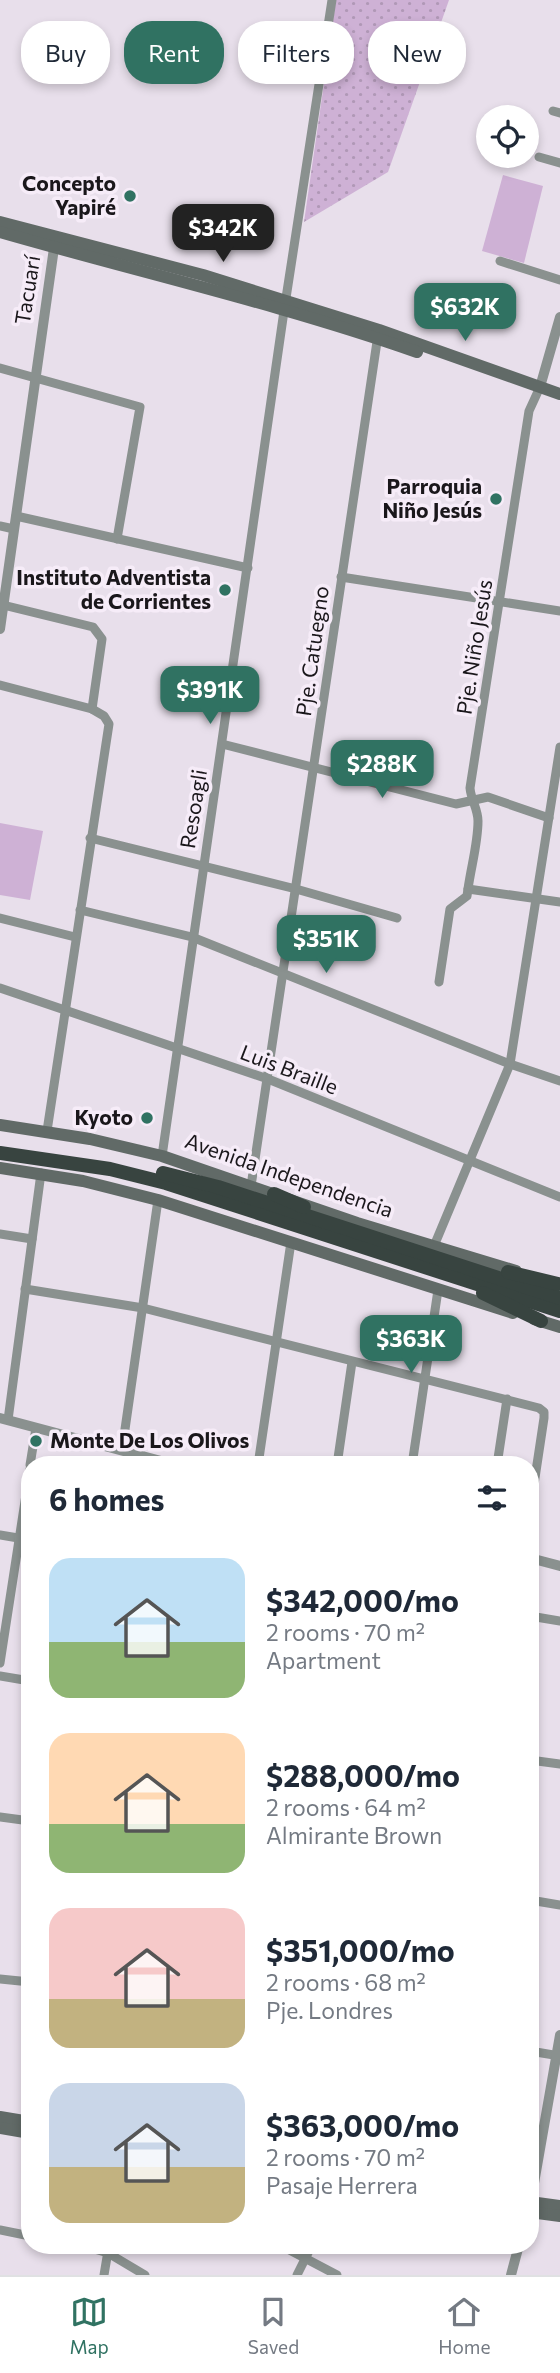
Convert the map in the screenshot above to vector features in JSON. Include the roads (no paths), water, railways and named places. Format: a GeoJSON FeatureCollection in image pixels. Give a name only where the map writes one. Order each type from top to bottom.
{"type":"FeatureCollection","features":[{"type":"Feature","properties":{"kind":"highway","name":"Avenida Independencia"},"geometry":{"type":"LineString","coordinates":[[0,1143],[150,1169],[218,1187],[429,1255],[560,1311]]}},
{"type":"Feature","properties":{"kind":"highway","name":"Avenida Independencia"},"geometry":{"type":"LineString","coordinates":[[0,1153],[110,1169],[429,1255]]}},
{"type":"Feature","properties":{"kind":"highway"},"geometry":{"type":"LineString","coordinates":[[274,1194],[356,1232]]}},
{"type":"Feature","properties":{"kind":"highway"},"geometry":{"type":"LineString","coordinates":[[429,1255],[559,1289]]}},
{"type":"Feature","properties":{"kind":"highway"},"geometry":{"type":"LineString","coordinates":[[429,1255],[541,1321]]}},
{"type":"Feature","properties":{"kind":"main road"},"geometry":{"type":"LineString","coordinates":[[0,222],[55,243],[378,334],[538,390],[560,394]]}},
{"type":"Feature","properties":{"kind":"main road"},"geometry":{"type":"LineString","coordinates":[[0,232],[55,243]]}},
{"type":"Feature","properties":{"kind":"main road"},"geometry":{"type":"LineString","coordinates":[[538,390],[560,402]]}},
{"type":"Feature","properties":{"kind":"main road","name":"Avenida Independencia"},"geometry":{"type":"LineString","coordinates":[[0,1125],[47,1131],[162,1156],[357,1223],[429,1255]]}},
{"type":"Feature","properties":{"kind":"main road"},"geometry":{"type":"LineString","coordinates":[[0,1168],[83,1181],[158,1200],[560,1328]]}},
{"type":"Feature","properties":{"kind":"main road"},"geometry":{"type":"LineString","coordinates":[[0,2118],[21,2121]]}},
{"type":"Feature","properties":{"kind":"main road"},"geometry":{"type":"LineString","coordinates":[[0,2126],[21,2131]]}},
{"type":"Feature","properties":{"kind":"main road"},"geometry":{"type":"LineString","coordinates":[[539,2205],[560,2206]]}},
{"type":"Feature","properties":{"kind":"main road"},"geometry":{"type":"LineString","coordinates":[[539,2208],[560,2216]]}},
{"type":"Feature","properties":{"kind":"street","name":"Resoagli"},"geometry":{"type":"LineString","coordinates":[[162,1156],[284,306],[332,0]]}},
{"type":"Feature","properties":{"kind":"street"},"geometry":{"type":"LineString","coordinates":[[539,157],[560,163]]}},
{"type":"Feature","properties":{"kind":"street","name":"Tacuarí"},"geometry":{"type":"LineString","coordinates":[[0,629],[55,243]]}},
{"type":"Feature","properties":{"kind":"street"},"geometry":{"type":"LineString","coordinates":[[500,261],[560,280]]}},
{"type":"Feature","properties":{"kind":"street"},"geometry":{"type":"LineString","coordinates":[[538,390],[560,317]]}},
{"type":"Feature","properties":{"kind":"street","name":"Pje. Catuegno"},"geometry":{"type":"LineString","coordinates":[[251,1186],[378,334]]}},
{"type":"Feature","properties":{"kind":"street"},"geometry":{"type":"LineString","coordinates":[[0,368],[140,407],[117,539]]}},
{"type":"Feature","properties":{"kind":"street","name":"Pje. Niño Jesús"},"geometry":{"type":"LineString","coordinates":[[439,982],[450,909],[467,897],[478,821],[470,788],[529,411],[538,390]]}},
{"type":"Feature","properties":{"kind":"street"},"geometry":{"type":"LineString","coordinates":[[16,516],[248,568]]}},
{"type":"Feature","properties":{"kind":"street"},"geometry":{"type":"LineString","coordinates":[[0,526],[14,529]]}},
{"type":"Feature","properties":{"kind":"street"},"geometry":{"type":"LineString","coordinates":[[341,576],[560,611]]}},
{"type":"Feature","properties":{"kind":"street"},"geometry":{"type":"LineString","coordinates":[[3,605],[93,627],[102,639],[92,709]]}},
{"type":"Feature","properties":{"kind":"street"},"geometry":{"type":"LineString","coordinates":[[0,685],[92,709],[104,716],[108,724],[47,1131]]}},
{"type":"Feature","properties":{"kind":"street"},"geometry":{"type":"LineString","coordinates":[[222,744],[456,804],[488,797],[549,818]]}},
{"type":"Feature","properties":{"kind":"street"},"geometry":{"type":"LineString","coordinates":[[429,1255],[510,1064],[560,747]]}},
{"type":"Feature","properties":{"kind":"street"},"geometry":{"type":"LineString","coordinates":[[90,838],[296,889],[397,918]]}},
{"type":"Feature","properties":{"kind":"street"},"geometry":{"type":"LineString","coordinates":[[468,889],[560,902]]}},
{"type":"Feature","properties":{"kind":"street"},"geometry":{"type":"LineString","coordinates":[[80,910],[192,937],[510,1064],[560,1081]]}},
{"type":"Feature","properties":{"kind":"street"},"geometry":{"type":"LineString","coordinates":[[0,918],[75,937]]}},
{"type":"Feature","properties":{"kind":"street","name":"Luis Braille"},"geometry":{"type":"LineString","coordinates":[[0,988],[268,1079],[560,1197]]}},
{"type":"Feature","properties":{"kind":"street"},"geometry":{"type":"LineString","coordinates":[[41,1173],[4,1419],[144,1456]]}},
{"type":"Feature","properties":{"kind":"street"},"geometry":{"type":"LineString","coordinates":[[122,1450],[158,1200]]}},
{"type":"Feature","properties":{"kind":"street"},"geometry":{"type":"LineString","coordinates":[[0,1234],[32,1239]]}},
{"type":"Feature","properties":{"kind":"street"},"geometry":{"type":"LineString","coordinates":[[259,1456],[291,1242]]}},
{"type":"Feature","properties":{"kind":"street"},"geometry":{"type":"LineString","coordinates":[[25,1289],[143,1308],[507,1399],[544,1412],[538,1456]]}},
{"type":"Feature","properties":{"kind":"street"},"geometry":{"type":"LineString","coordinates":[[413,1456],[438,1290]]}},
{"type":"Feature","properties":{"kind":"street"},"geometry":{"type":"LineString","coordinates":[[338,1456],[352,1362]]}},
{"type":"Feature","properties":{"kind":"street"},"geometry":{"type":"LineString","coordinates":[[498,1456],[507,1399]]}},
{"type":"Feature","properties":{"kind":"street"},"geometry":{"type":"LineString","coordinates":[[32,1456],[36,1428]]}},
{"type":"Feature","properties":{"kind":"street"},"geometry":{"type":"LineString","coordinates":[[0,1663],[21,1525]]}},
{"type":"Feature","properties":{"kind":"street"},"geometry":{"type":"LineString","coordinates":[[0,1535],[19,1538]]}},
{"type":"Feature","properties":{"kind":"street"},"geometry":{"type":"LineString","coordinates":[[539,1560],[560,1566]]}},
{"type":"Feature","properties":{"kind":"street"},"geometry":{"type":"LineString","coordinates":[[539,1618],[560,1621]]}},
{"type":"Feature","properties":{"kind":"street"},"geometry":{"type":"LineString","coordinates":[[0,1676],[21,1680]]}},
{"type":"Feature","properties":{"kind":"street"},"geometry":{"type":"LineString","coordinates":[[539,1761],[560,1764]]}},
{"type":"Feature","properties":{"kind":"street"},"geometry":{"type":"LineString","coordinates":[[0,1817],[21,1820]]}},
{"type":"Feature","properties":{"kind":"street"},"geometry":{"type":"LineString","coordinates":[[539,1902],[560,1905]]}},
{"type":"Feature","properties":{"kind":"street"},"geometry":{"type":"LineString","coordinates":[[0,1979],[21,1981]]}},
{"type":"Feature","properties":{"kind":"street"},"geometry":{"type":"LineString","coordinates":[[539,2162],[559,2056],[560,2035]]}},
{"type":"Feature","properties":{"kind":"street"},"geometry":{"type":"LineString","coordinates":[[539,2053],[559,2056]]}},
{"type":"Feature","properties":{"kind":"street"},"geometry":{"type":"LineString","coordinates":[[0,2118],[0,2126]]}},
{"type":"Feature","properties":{"kind":"street"},"geometry":{"type":"LineString","coordinates":[[0,2230],[21,2234]]}},
{"type":"Feature","properties":{"kind":"street"},"geometry":{"type":"LineString","coordinates":[[104,2275],[108,2254]]}},
{"type":"Feature","properties":{"kind":"street"},"geometry":{"type":"LineString","coordinates":[[116,2254],[145,2275]]}},
{"type":"Feature","properties":{"kind":"street"},"geometry":{"type":"LineString","coordinates":[[297,2254],[337,2275]]}},
{"type":"Feature","properties":{"kind":"street"},"geometry":{"type":"LineString","coordinates":[[297,2275],[308,2254]]}},
{"type":"Feature","properties":{"kind":"street"},"geometry":{"type":"LineString","coordinates":[[511,2275],[517,2254]]}},
{"type":"Feature","properties":{"kind":"place","name":"Concepto Yapiré"},"geometry":{"type":"Point","coordinates":[130,196]}},
{"type":"Feature","properties":{"kind":"place","name":"Parroquia Niño Jesús"},"geometry":{"type":"Point","coordinates":[496,499]}},
{"type":"Feature","properties":{"kind":"place","name":"Instituto Adventista de Corrientes"},"geometry":{"type":"Point","coordinates":[225,590]}},
{"type":"Feature","properties":{"kind":"place","name":"Kyoto"},"geometry":{"type":"Point","coordinates":[147,1118]}},
{"type":"Feature","properties":{"kind":"place","name":"Monte De Los Olivos"},"geometry":{"type":"Point","coordinates":[36,1441]}}]}
